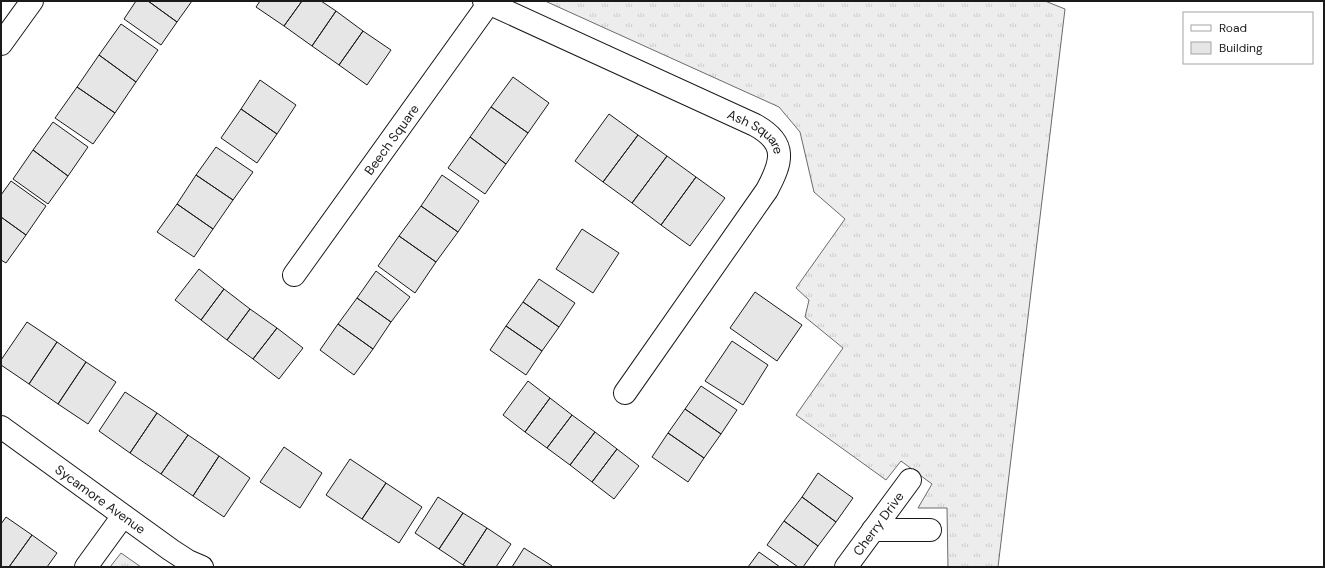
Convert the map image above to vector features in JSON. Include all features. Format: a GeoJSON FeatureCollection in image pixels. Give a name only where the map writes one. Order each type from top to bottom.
{"type":"FeatureCollection","features":[{"type":"Feature","properties":{"kind":"street"},"geometry":{"type":"LineString","coordinates":[[1,44],[32,1]]}},
{"type":"Feature","properties":{"kind":"street","name":"Beech Square"},"geometry":{"type":"LineString","coordinates":[[294,275],[486,2]]}},
{"type":"Feature","properties":{"kind":"street","name":"Ash Square"},"geometry":{"type":"LineString","coordinates":[[486,2],[755,125],[772,136],[778,147],[778,167],[767,190],[625,393]]}},
{"type":"Feature","properties":{"kind":"street","name":"Sycamore Avenue"},"geometry":{"type":"LineString","coordinates":[[1,427],[180,556],[202,567]]}},
{"type":"Feature","properties":{"kind":"street","name":"Cherry Drive"},"geometry":{"type":"LineString","coordinates":[[846,567],[910,480]]}},
{"type":"Feature","properties":{"kind":"street"},"geometry":{"type":"LineString","coordinates":[[86,567],[123,516]]}},
{"type":"Feature","properties":{"kind":"street"},"geometry":{"type":"LineString","coordinates":[[873,530],[930,530]]}},
{"type":"Feature","properties":{"kind":"green space"},"geometry":{"type":"Polygon","coordinates":[[[545,1],[1045,1],[1065,9],[998,567],[948,567],[947,508],[918,508],[932,484],[901,461],[886,480],[796,415],[843,348],[805,317],[809,300],[796,288],[845,219],[814,192],[800,132],[779,107],[545,1]]]}},
{"type":"Feature","properties":{"kind":"green space"},"geometry":{"type":"Polygon","coordinates":[[[121,553],[141,567],[110,567],[121,553]]]}},
{"type":"Feature","properties":{"kind":"building"},"geometry":{"type":"Polygon","coordinates":[[[136,1],[148,1],[177,22],[161,45],[124,19],[136,1]]]}},
{"type":"Feature","properties":{"kind":"building"},"geometry":{"type":"Polygon","coordinates":[[[148,1],[192,1],[177,22],[148,1]]]}},
{"type":"Feature","properties":{"kind":"building"},"geometry":{"type":"Polygon","coordinates":[[[260,1],[302,1],[284,26],[256,7],[260,1]]]}},
{"type":"Feature","properties":{"kind":"building"},"geometry":{"type":"Polygon","coordinates":[[[302,1],[321,1],[336,11],[312,46],[284,26],[302,1]]]}},
{"type":"Feature","properties":{"kind":"building"},"geometry":{"type":"Polygon","coordinates":[[[336,11],[363,31],[339,65],[312,46],[336,11]]]}},
{"type":"Feature","properties":{"kind":"building"},"geometry":{"type":"Polygon","coordinates":[[[121,24],[158,50],[136,82],[99,55],[121,24]]]}},
{"type":"Feature","properties":{"kind":"building"},"geometry":{"type":"Polygon","coordinates":[[[363,31],[391,50],[367,85],[339,65],[363,31]]]}},
{"type":"Feature","properties":{"kind":"building"},"geometry":{"type":"Polygon","coordinates":[[[99,55],[136,82],[115,113],[77,87],[99,55]]]}},
{"type":"Feature","properties":{"kind":"building"},"geometry":{"type":"Polygon","coordinates":[[[513,77],[549,103],[528,133],[491,107],[513,77]]]}},
{"type":"Feature","properties":{"kind":"building"},"geometry":{"type":"Polygon","coordinates":[[[260,80],[296,105],[277,134],[241,109],[260,80]]]}},
{"type":"Feature","properties":{"kind":"building"},"geometry":{"type":"Polygon","coordinates":[[[77,87],[115,113],[93,144],[55,118],[77,87]]]}},
{"type":"Feature","properties":{"kind":"building"},"geometry":{"type":"Polygon","coordinates":[[[491,107],[528,133],[506,164],[470,137],[491,107]]]}},
{"type":"Feature","properties":{"kind":"building"},"geometry":{"type":"Polygon","coordinates":[[[241,109],[277,134],[257,163],[221,138],[241,109]]]}},
{"type":"Feature","properties":{"kind":"building"},"geometry":{"type":"Polygon","coordinates":[[[609,114],[638,135],[603,182],[575,161],[609,114]]]}},
{"type":"Feature","properties":{"kind":"building"},"geometry":{"type":"Polygon","coordinates":[[[53,122],[88,147],[68,176],[33,150],[53,122]]]}},
{"type":"Feature","properties":{"kind":"building"},"geometry":{"type":"Polygon","coordinates":[[[638,135],[667,156],[632,203],[603,182],[638,135]]]}},
{"type":"Feature","properties":{"kind":"building"},"geometry":{"type":"Polygon","coordinates":[[[470,137],[506,164],[485,194],[448,168],[470,137]]]}},
{"type":"Feature","properties":{"kind":"building"},"geometry":{"type":"Polygon","coordinates":[[[216,147],[253,172],[233,200],[196,175],[216,147]]]}},
{"type":"Feature","properties":{"kind":"building"},"geometry":{"type":"Polygon","coordinates":[[[33,150],[68,176],[48,204],[13,179],[33,150]]]}},
{"type":"Feature","properties":{"kind":"building"},"geometry":{"type":"Polygon","coordinates":[[[667,156],[696,177],[661,225],[632,203],[667,156]]]}},
{"type":"Feature","properties":{"kind":"building"},"geometry":{"type":"Polygon","coordinates":[[[196,175],[233,200],[213,229],[177,204],[196,175]]]}},
{"type":"Feature","properties":{"kind":"building"},"geometry":{"type":"Polygon","coordinates":[[[442,175],[479,201],[458,232],[421,206],[442,175]]]}},
{"type":"Feature","properties":{"kind":"building"},"geometry":{"type":"Polygon","coordinates":[[[696,177],[725,198],[690,246],[661,225],[696,177]]]}},
{"type":"Feature","properties":{"kind":"building"},"geometry":{"type":"Polygon","coordinates":[[[11,181],[46,206],[26,235],[1,217],[1,195],[11,181]]]}},
{"type":"Feature","properties":{"kind":"building"},"geometry":{"type":"Polygon","coordinates":[[[177,204],[213,229],[194,257],[157,232],[177,204]]]}},
{"type":"Feature","properties":{"kind":"building"},"geometry":{"type":"Polygon","coordinates":[[[421,206],[458,232],[436,262],[399,236],[421,206]]]}},
{"type":"Feature","properties":{"kind":"building"},"geometry":{"type":"Polygon","coordinates":[[[1,217],[26,235],[6,263],[1,260],[1,217]]]}},
{"type":"Feature","properties":{"kind":"building"},"geometry":{"type":"Polygon","coordinates":[[[582,229],[619,253],[593,293],[556,269],[582,229]]]}},
{"type":"Feature","properties":{"kind":"building"},"geometry":{"type":"Polygon","coordinates":[[[399,236],[436,262],[415,293],[378,266],[399,236]]]}},
{"type":"Feature","properties":{"kind":"building"},"geometry":{"type":"Polygon","coordinates":[[[199,269],[224,289],[201,320],[175,300],[199,269]]]}},
{"type":"Feature","properties":{"kind":"building"},"geometry":{"type":"Polygon","coordinates":[[[376,271],[410,297],[391,322],[357,298],[376,271]]]}},
{"type":"Feature","properties":{"kind":"building"},"geometry":{"type":"Polygon","coordinates":[[[539,279],[575,303],[559,327],[523,302],[539,279]]]}},
{"type":"Feature","properties":{"kind":"building"},"geometry":{"type":"Polygon","coordinates":[[[224,289],[250,309],[227,340],[201,320],[224,289]]]}},
{"type":"Feature","properties":{"kind":"building"},"geometry":{"type":"Polygon","coordinates":[[[755,292],[802,325],[777,361],[730,328],[755,292]]]}},
{"type":"Feature","properties":{"kind":"building"},"geometry":{"type":"Polygon","coordinates":[[[357,298],[391,322],[373,349],[338,324],[357,298]]]}},
{"type":"Feature","properties":{"kind":"building"},"geometry":{"type":"Polygon","coordinates":[[[523,302],[559,327],[542,351],[506,326],[523,302]]]}},
{"type":"Feature","properties":{"kind":"building"},"geometry":{"type":"Polygon","coordinates":[[[250,309],[277,328],[253,359],[227,340],[250,309]]]}},
{"type":"Feature","properties":{"kind":"building"},"geometry":{"type":"Polygon","coordinates":[[[27,322],[57,342],[29,384],[1,365],[1,360],[27,322]]]}},
{"type":"Feature","properties":{"kind":"building"},"geometry":{"type":"Polygon","coordinates":[[[338,324],[373,349],[354,375],[320,350],[338,324]]]}},
{"type":"Feature","properties":{"kind":"building"},"geometry":{"type":"Polygon","coordinates":[[[506,326],[542,351],[526,375],[490,350],[506,326]]]}},
{"type":"Feature","properties":{"kind":"building"},"geometry":{"type":"Polygon","coordinates":[[[277,328],[303,348],[279,379],[253,359],[277,328]]]}},
{"type":"Feature","properties":{"kind":"building"},"geometry":{"type":"Polygon","coordinates":[[[732,341],[768,365],[743,405],[705,381],[732,341]]]}},
{"type":"Feature","properties":{"kind":"building"},"geometry":{"type":"Polygon","coordinates":[[[57,342],[86,362],[58,404],[29,384],[57,342]]]}},
{"type":"Feature","properties":{"kind":"building"},"geometry":{"type":"Polygon","coordinates":[[[86,362],[116,382],[88,424],[58,404],[86,362]]]}},
{"type":"Feature","properties":{"kind":"building"},"geometry":{"type":"Polygon","coordinates":[[[528,381],[550,398],[525,432],[503,415],[528,381]]]}},
{"type":"Feature","properties":{"kind":"building"},"geometry":{"type":"Polygon","coordinates":[[[701,386],[737,410],[721,434],[685,409],[701,386]]]}},
{"type":"Feature","properties":{"kind":"building"},"geometry":{"type":"Polygon","coordinates":[[[125,392],[157,413],[130,453],[99,431],[125,392]]]}},
{"type":"Feature","properties":{"kind":"building"},"geometry":{"type":"Polygon","coordinates":[[[550,398],[572,415],[547,448],[525,432],[550,398]]]}},
{"type":"Feature","properties":{"kind":"building"},"geometry":{"type":"Polygon","coordinates":[[[685,409],[721,434],[704,458],[668,433],[685,409]]]}},
{"type":"Feature","properties":{"kind":"building"},"geometry":{"type":"Polygon","coordinates":[[[157,413],[188,435],[161,474],[130,453],[157,413]]]}},
{"type":"Feature","properties":{"kind":"building"},"geometry":{"type":"Polygon","coordinates":[[[572,415],[595,432],[570,465],[547,448],[572,415]]]}},
{"type":"Feature","properties":{"kind":"building"},"geometry":{"type":"Polygon","coordinates":[[[595,432],[617,449],[592,482],[570,465],[595,432]]]}},
{"type":"Feature","properties":{"kind":"building"},"geometry":{"type":"Polygon","coordinates":[[[668,433],[704,458],[688,482],[652,457],[668,433]]]}},
{"type":"Feature","properties":{"kind":"building"},"geometry":{"type":"Polygon","coordinates":[[[188,435],[219,456],[193,496],[161,474],[188,435]]]}},
{"type":"Feature","properties":{"kind":"building"},"geometry":{"type":"Polygon","coordinates":[[[284,447],[322,473],[300,508],[260,482],[284,447]]]}},
{"type":"Feature","properties":{"kind":"building"},"geometry":{"type":"Polygon","coordinates":[[[617,449],[639,466],[614,499],[592,482],[617,449]]]}},
{"type":"Feature","properties":{"kind":"building"},"geometry":{"type":"Polygon","coordinates":[[[219,456],[250,478],[224,517],[193,496],[219,456]]]}},
{"type":"Feature","properties":{"kind":"building"},"geometry":{"type":"Polygon","coordinates":[[[350,459],[386,483],[362,519],[326,495],[350,459]]]}},
{"type":"Feature","properties":{"kind":"building"},"geometry":{"type":"Polygon","coordinates":[[[818,473],[853,498],[836,522],[802,497],[818,473]]]}},
{"type":"Feature","properties":{"kind":"building"},"geometry":{"type":"Polygon","coordinates":[[[386,483],[422,507],[399,543],[362,519],[386,483]]]}},
{"type":"Feature","properties":{"kind":"building"},"geometry":{"type":"Polygon","coordinates":[[[438,497],[463,513],[439,549],[415,533],[438,497]]]}},
{"type":"Feature","properties":{"kind":"building"},"geometry":{"type":"Polygon","coordinates":[[[802,497],[836,522],[818,546],[784,521],[802,497]]]}},
{"type":"Feature","properties":{"kind":"building"},"geometry":{"type":"Polygon","coordinates":[[[463,513],[487,528],[463,565],[439,549],[463,513]]]}},
{"type":"Feature","properties":{"kind":"building"},"geometry":{"type":"Polygon","coordinates":[[[6,517],[32,535],[9,567],[1,567],[1,524],[6,517]]]}},
{"type":"Feature","properties":{"kind":"building"},"geometry":{"type":"Polygon","coordinates":[[[784,521],[818,546],[803,567],[798,567],[767,545],[784,521]]]}},
{"type":"Feature","properties":{"kind":"building"},"geometry":{"type":"Polygon","coordinates":[[[487,528],[511,544],[496,567],[467,567],[463,565],[487,528]]]}},
{"type":"Feature","properties":{"kind":"building"},"geometry":{"type":"Polygon","coordinates":[[[32,535],[57,553],[47,567],[9,567],[32,535]]]}},
{"type":"Feature","properties":{"kind":"building"},"geometry":{"type":"Polygon","coordinates":[[[524,548],[552,566],[552,567],[512,567],[524,548]]]}},
{"type":"Feature","properties":{"kind":"building"},"geometry":{"type":"Polygon","coordinates":[[[759,552],[780,567],[748,567],[759,552]]]}}]}
